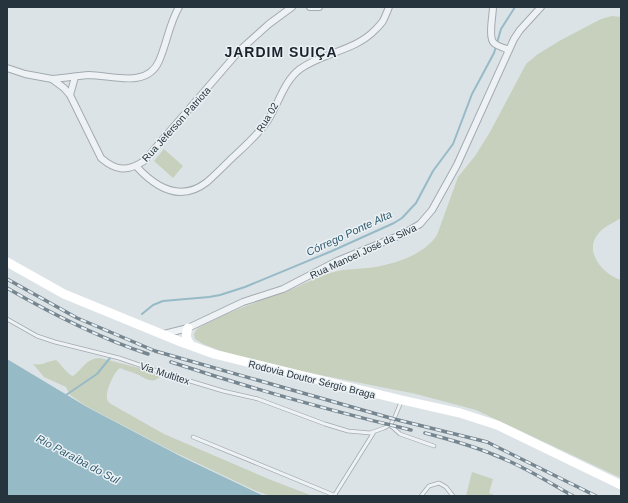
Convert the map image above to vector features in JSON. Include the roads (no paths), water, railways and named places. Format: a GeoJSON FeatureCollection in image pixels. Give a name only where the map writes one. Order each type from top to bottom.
{"type":"FeatureCollection","features":[{"type":"Feature","properties":{"kind":"main road","name":"Rodovia Doutor Sérgio Braga"},"geometry":{"type":"LineString","coordinates":[[7,262],[64,294],[192,346],[235,360],[460,413],[497,425],[621,484]]}},
{"type":"Feature","properties":{"kind":"main road"},"geometry":{"type":"LineString","coordinates":[[188,328],[186,338],[192,346]]}},
{"type":"Feature","properties":{"kind":"street"},"geometry":{"type":"LineString","coordinates":[[7,68],[25,74],[52,79],[89,75],[130,79],[142,77],[151,72],[158,63],[170,27],[180,7]]}},
{"type":"Feature","properties":{"kind":"street","name":"Rua Jeferson Patriota"},"geometry":{"type":"LineString","coordinates":[[52,79],[64,88],[70,96],[101,158],[109,165],[118,169],[136,166],[144,161],[240,50],[269,24],[292,7]]}},
{"type":"Feature","properties":{"kind":"street"},"geometry":{"type":"LineString","coordinates":[[310,7],[319,7]]}},
{"type":"Feature","properties":{"kind":"street","name":"Rua 02"},"geometry":{"type":"LineString","coordinates":[[136,166],[154,184],[164,190],[180,192],[192,190],[206,183],[257,135],[268,119],[290,79],[300,69],[315,61],[355,45],[369,36],[383,22],[389,7]]}},
{"type":"Feature","properties":{"kind":"street"},"geometry":{"type":"LineString","coordinates":[[493,7],[491,33],[493,43],[509,50]]}},
{"type":"Feature","properties":{"kind":"street","name":"Rua Manoel José da Silva"},"geometry":{"type":"LineString","coordinates":[[162,334],[188,328],[243,302],[283,289],[337,262],[403,234],[420,224],[432,210],[457,166],[517,34],[541,7]]}},
{"type":"Feature","properties":{"kind":"street"},"geometry":{"type":"LineString","coordinates":[[70,96],[75,77]]}},
{"type":"Feature","properties":{"kind":"lane","name":"Via Multitex"},"geometry":{"type":"LineString","coordinates":[[7,320],[37,336],[55,342],[119,358],[223,391],[258,399],[348,431],[361,433],[374,432]]}},
{"type":"Feature","properties":{"kind":"lane"},"geometry":{"type":"LineString","coordinates":[[193,437],[335,496],[374,432],[390,425],[394,420],[402,400]]}},
{"type":"Feature","properties":{"kind":"lane"},"geometry":{"type":"LineString","coordinates":[[390,425],[400,434],[434,446]]}},
{"type":"Feature","properties":{"kind":"lane"},"geometry":{"type":"LineString","coordinates":[[421,496],[429,486],[439,483],[446,487],[453,496]]}},
{"type":"Feature","properties":{"kind":"water","name":"Rio Paraíba do Sul"},"geometry":{"type":"Polygon","coordinates":[[[7,359],[87,407],[182,457],[264,496],[7,496],[7,359]]]}},
{"type":"Feature","properties":{"kind":"waterway","name":"Córrego Ponte Alta"},"geometry":{"type":"LineString","coordinates":[[142,314],[153,305],[163,301],[209,297],[245,287],[332,251],[402,218],[416,203],[433,171],[453,144],[472,94],[494,53],[501,29],[515,7]]}},
{"type":"Feature","properties":{"kind":"waterway"},"geometry":{"type":"LineString","coordinates":[[66,395],[97,374],[110,358]]}},
{"type":"Feature","properties":{"kind":"railway"},"geometry":{"type":"LineString","coordinates":[[7,279],[77,318],[155,351],[394,419],[487,442],[596,496]]}},
{"type":"Feature","properties":{"kind":"railway"},"geometry":{"type":"LineString","coordinates":[[7,288],[76,325],[112,341],[148,354]]}},
{"type":"Feature","properties":{"kind":"railway"},"geometry":{"type":"LineString","coordinates":[[171,362],[291,399],[411,430]]}},
{"type":"Feature","properties":{"kind":"railway"},"geometry":{"type":"LineString","coordinates":[[425,433],[467,445],[503,458],[573,496]]}},
{"type":"Feature","properties":{"kind":"district","name":"JARDIM SUIÇA"},"geometry":{"type":"Point","coordinates":[281,52]}}]}
